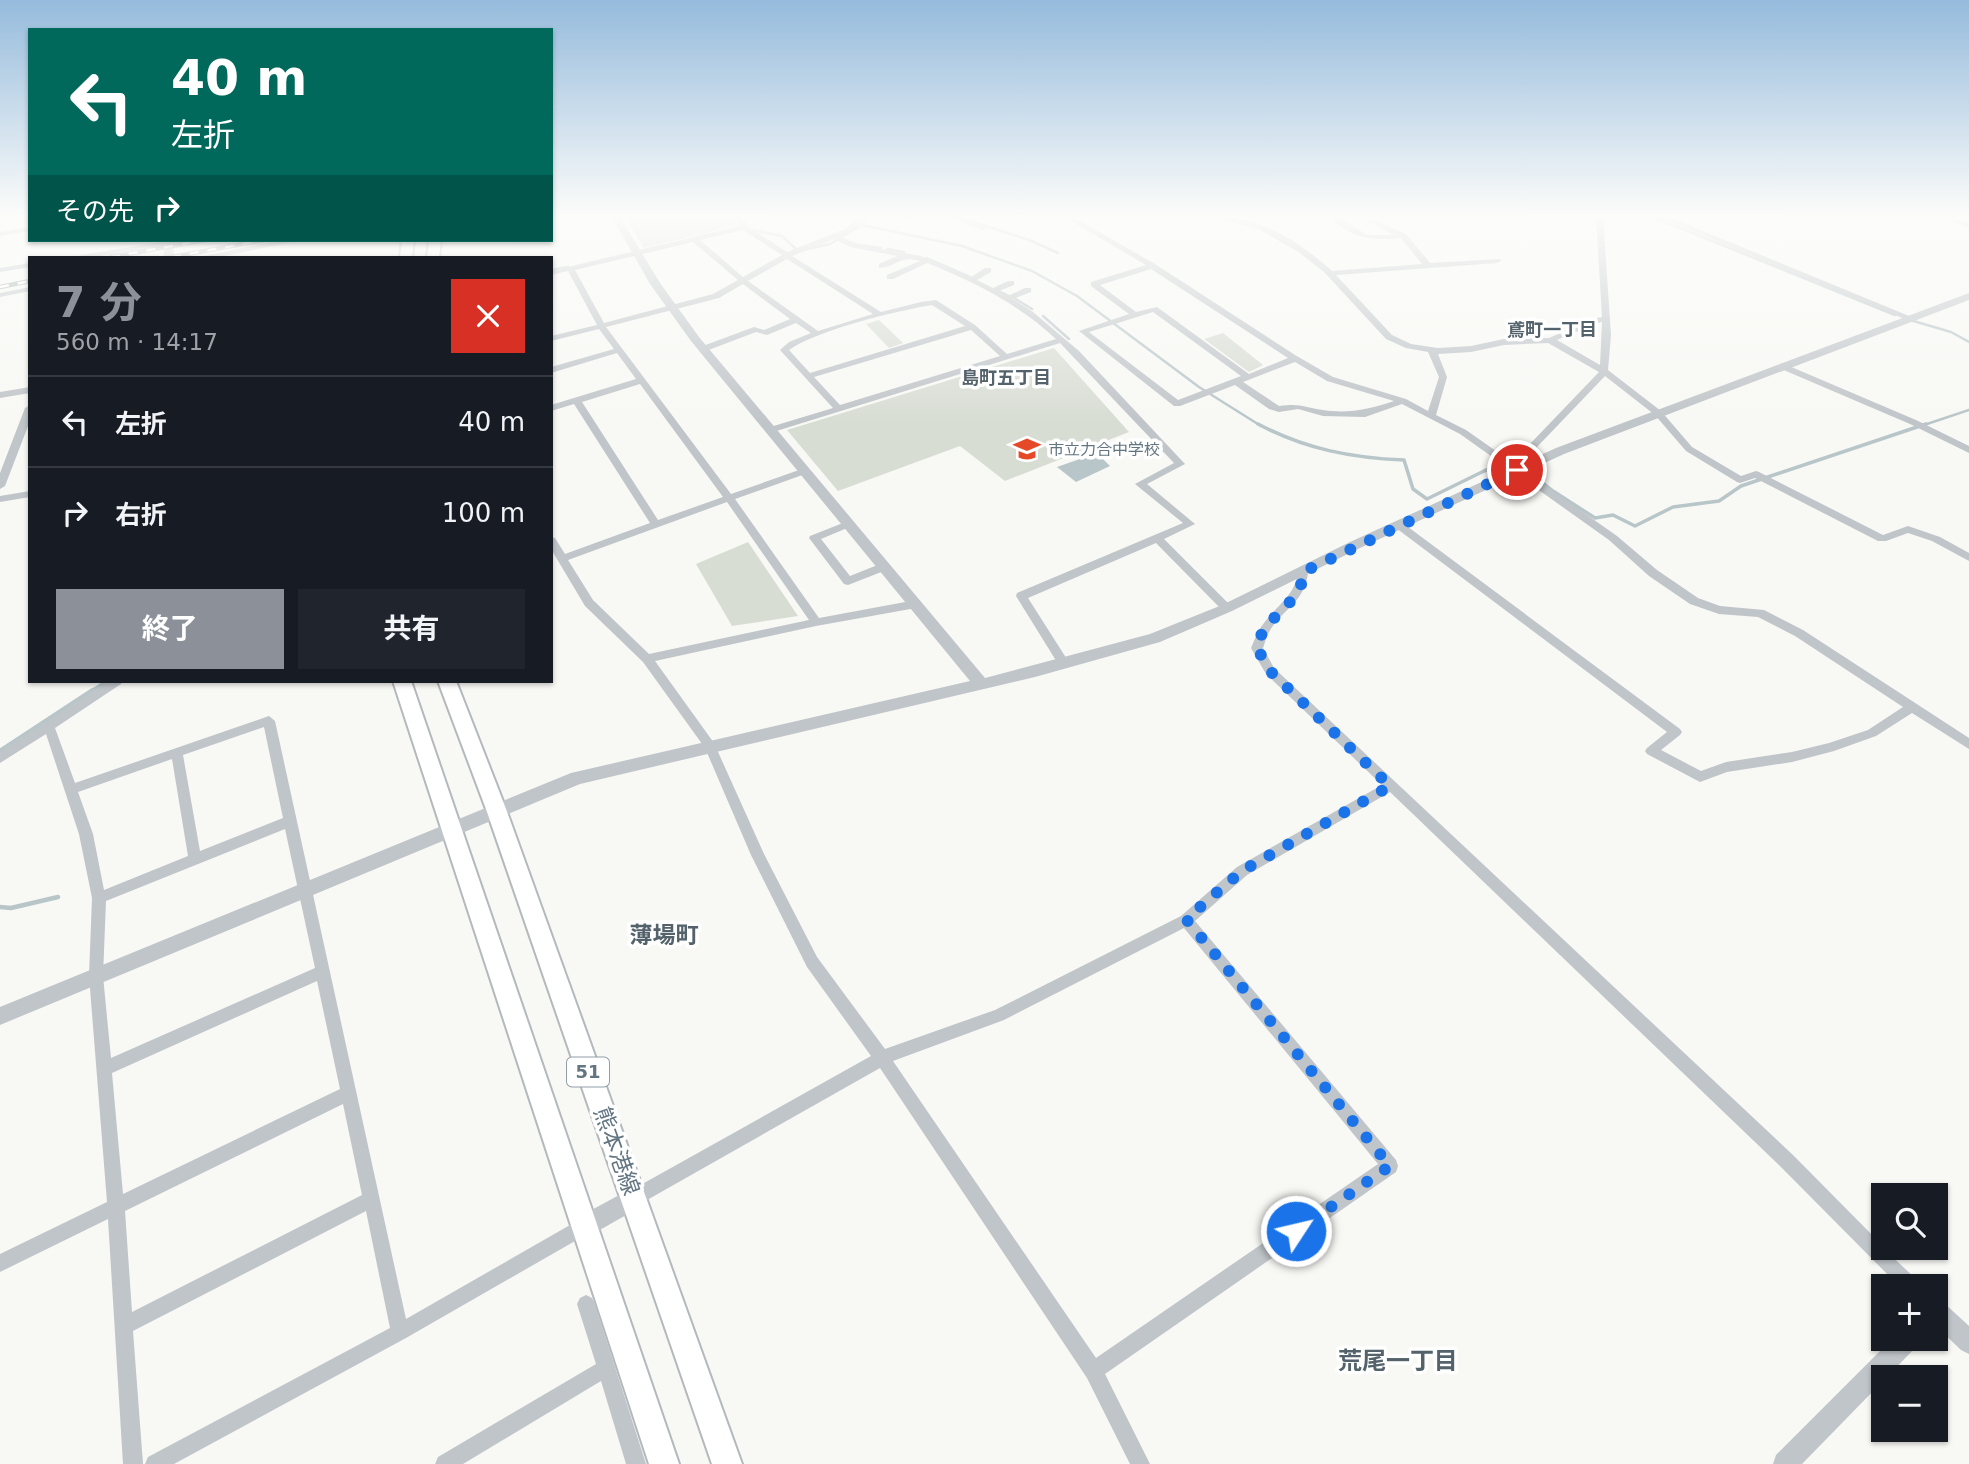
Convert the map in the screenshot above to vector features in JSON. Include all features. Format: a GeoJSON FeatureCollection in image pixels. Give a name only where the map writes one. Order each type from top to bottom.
{"type":"FeatureCollection","features":[{"type":"Feature","properties":{"kind":"main road"},"geometry":{"type":"LineString","coordinates":[[403,683],[664,1464]]}},
{"type":"Feature","properties":{"kind":"main road","name":"熊本港線"},"geometry":{"type":"LineString","coordinates":[[448,683],[496,809],[727,1464]]}},
{"type":"Feature","properties":{"kind":"street"},"geometry":{"type":"LineString","coordinates":[[580,285],[602,327],[730,499],[816,622]]}},
{"type":"Feature","properties":{"kind":"street"},"geometry":{"type":"LineString","coordinates":[[658,285],[703,349],[981,684]]}},
{"type":"Feature","properties":{"kind":"street"},"geometry":{"type":"LineString","coordinates":[[553,339],[716,296],[733,285]]}},
{"type":"Feature","properties":{"kind":"street"},"geometry":{"type":"LineString","coordinates":[[750,285],[817,334]]}},
{"type":"Feature","properties":{"kind":"street"},"geometry":{"type":"LineString","coordinates":[[833,285],[880,315]]}},
{"type":"Feature","properties":{"kind":"street"},"geometry":{"type":"LineString","coordinates":[[981,285],[1048,327],[1180,464],[1140,484],[1190,524],[1021,596],[1064,664]]}},
{"type":"Feature","properties":{"kind":"street"},"geometry":{"type":"LineString","coordinates":[[993,291],[1008,285]]}},
{"type":"Feature","properties":{"kind":"street"},"geometry":{"type":"LineString","coordinates":[[1096,285],[1133,313]]}},
{"type":"Feature","properties":{"kind":"street"},"geometry":{"type":"LineString","coordinates":[[1184,285],[1295,359],[1332,380],[1403,401],[1463,432],[1612,538],[1653,573],[1693,601],[1719,610],[1760,613],[1799,633],[1969,744]]}},
{"type":"Feature","properties":{"kind":"street"},"geometry":{"type":"LineString","coordinates":[[1341,285],[1389,337],[1409,346],[1432,350],[1550,340],[1606,319]]}},
{"type":"Feature","properties":{"kind":"street"},"geometry":{"type":"LineString","coordinates":[[1539,460],[1532,447],[1604,371],[1607,335],[1604,285]]}},
{"type":"Feature","properties":{"kind":"street"},"geometry":{"type":"LineString","coordinates":[[1830,285],[1910,318]]}},
{"type":"Feature","properties":{"kind":"street"},"geometry":{"type":"LineString","coordinates":[[0,295],[28,289]]}},
{"type":"Feature","properties":{"kind":"street"},"geometry":{"type":"LineString","coordinates":[[1007,299],[1028,290]]}},
{"type":"Feature","properties":{"kind":"street"},"geometry":{"type":"LineString","coordinates":[[0,1016],[576,778],[981,684],[1144,642],[1227,608],[1539,460],[1969,296]]}},
{"type":"Feature","properties":{"kind":"street"},"geometry":{"type":"LineString","coordinates":[[838,408],[784,349],[787,345],[880,315],[933,302],[972,327],[1006,358]]}},
{"type":"Feature","properties":{"kind":"street"},"geometry":{"type":"LineString","coordinates":[[1248,377],[1154,309],[1133,313],[1083,331],[1177,404],[1236,381],[1248,377],[1295,359]]}},
{"type":"Feature","properties":{"kind":"street"},"geometry":{"type":"LineString","coordinates":[[703,349],[757,328],[764,333],[797,319]]}},
{"type":"Feature","properties":{"kind":"street"},"geometry":{"type":"LineString","coordinates":[[809,376],[972,327]]}},
{"type":"Feature","properties":{"kind":"street"},"geometry":{"type":"LineString","coordinates":[[770,430],[1061,340]]}},
{"type":"Feature","properties":{"kind":"street"},"geometry":{"type":"LineString","coordinates":[[1550,340],[1604,371],[1658,414],[1689,449],[1740,480],[1756,474],[1780,489],[1882,539],[1908,529],[1936,539],[1969,558]]}},
{"type":"Feature","properties":{"kind":"street"},"geometry":{"type":"LineString","coordinates":[[553,369],[620,350]]}},
{"type":"Feature","properties":{"kind":"street"},"geometry":{"type":"LineString","coordinates":[[1432,350],[1443,377],[1432,414]]}},
{"type":"Feature","properties":{"kind":"street"},"geometry":{"type":"LineString","coordinates":[[1782,366],[1913,422],[1969,450]]}},
{"type":"Feature","properties":{"kind":"street"},"geometry":{"type":"LineString","coordinates":[[553,407],[642,380]]}},
{"type":"Feature","properties":{"kind":"street"},"geometry":{"type":"LineString","coordinates":[[1236,381],[1272,407],[1279,409],[1298,405],[1323,413],[1365,414],[1403,401]]}},
{"type":"Feature","properties":{"kind":"street"},"geometry":{"type":"LineString","coordinates":[[0,396],[28,390]]}},
{"type":"Feature","properties":{"kind":"street"},"geometry":{"type":"LineString","coordinates":[[576,400],[656,525]]}},
{"type":"Feature","properties":{"kind":"street"},"geometry":{"type":"LineString","coordinates":[[0,486],[28,413]]}},
{"type":"Feature","properties":{"kind":"street"},"geometry":{"type":"LineString","coordinates":[[563,558],[805,471]]}},
{"type":"Feature","properties":{"kind":"street"},"geometry":{"type":"LineString","coordinates":[[0,499],[28,494]]}},
{"type":"Feature","properties":{"kind":"street"},"geometry":{"type":"LineString","coordinates":[[848,524],[814,538],[848,582],[885,566]]}},
{"type":"Feature","properties":{"kind":"street"},"geometry":{"type":"LineString","coordinates":[[1399,526],[1676,732],[1651,751],[1700,777],[1726,766],[1792,757],[1830,748],[1872,733],[1911,707]]}},
{"type":"Feature","properties":{"kind":"street"},"geometry":{"type":"LineString","coordinates":[[1158,539],[1227,608]]}},
{"type":"Feature","properties":{"kind":"street"},"geometry":{"type":"LineString","coordinates":[[553,543],[589,603],[647,659],[710,746],[758,855],[812,962],[882,1058],[1094,1371],[1140,1464]]}},
{"type":"Feature","properties":{"kind":"street"},"geometry":{"type":"LineString","coordinates":[[1303,572],[1303,581],[1295,598],[1263,631],[1257,648],[1262,660],[1288,689],[1787,1161],[1900,1274]]}},
{"type":"Feature","properties":{"kind":"street"},"geometry":{"type":"LineString","coordinates":[[647,659],[816,622],[916,604]]}},
{"type":"Feature","properties":{"kind":"street"},"geometry":{"type":"LineString","coordinates":[[0,758],[114,683]]}},
{"type":"Feature","properties":{"kind":"street"},"geometry":{"type":"LineString","coordinates":[[72,789],[147,760],[177,754],[269,721],[400,1332]]}},
{"type":"Feature","properties":{"kind":"street"},"geometry":{"type":"LineString","coordinates":[[47,727],[72,789],[86,834],[99,898],[96,976],[116,1208],[133,1464]]}},
{"type":"Feature","properties":{"kind":"street"},"geometry":{"type":"LineString","coordinates":[[177,754],[195,859]]}},
{"type":"Feature","properties":{"kind":"street"},"geometry":{"type":"LineString","coordinates":[[155,1464],[400,1332],[882,1058],[999,1015],[1186,919],[1242,871],[1390,786]]}},
{"type":"Feature","properties":{"kind":"street"},"geometry":{"type":"LineString","coordinates":[[99,898],[290,821]]}},
{"type":"Feature","properties":{"kind":"street"},"geometry":{"type":"LineString","coordinates":[[1094,1371],[1390,1166],[1186,919]]}},
{"type":"Feature","properties":{"kind":"street"},"geometry":{"type":"LineString","coordinates":[[104,1069],[323,971]]}},
{"type":"Feature","properties":{"kind":"street"},"geometry":{"type":"LineString","coordinates":[[0,1263],[349,1093]]}},
{"type":"Feature","properties":{"kind":"street"},"geometry":{"type":"LineString","coordinates":[[124,1326],[372,1199]]}},
{"type":"Feature","properties":{"kind":"street"},"geometry":{"type":"LineString","coordinates":[[586,1304],[636,1464]]}},
{"type":"Feature","properties":{"kind":"street"},"geometry":{"type":"LineString","coordinates":[[1948,1322],[1969,1342]]}},
{"type":"Feature","properties":{"kind":"street"},"geometry":{"type":"LineString","coordinates":[[1784,1464],[1896,1351]]}},
{"type":"Feature","properties":{"kind":"street"},"geometry":{"type":"LineString","coordinates":[[445,1464],[606,1368]]}},
{"type":"Feature","properties":{"kind":"shaded area"},"geometry":{"type":"Polygon","coordinates":[[[879,320],[903,343],[889,348],[866,324],[879,320]]]}},
{"type":"Feature","properties":{"kind":"shaded area"},"geometry":{"type":"Polygon","coordinates":[[[1223,333],[1263,365],[1249,372],[1204,339],[1223,333]]]}},
{"type":"Feature","properties":{"kind":"shaded area"},"geometry":{"type":"Polygon","coordinates":[[[1054,348],[1129,432],[1005,481],[960,446],[838,491],[787,430],[1054,348]]]}},
{"type":"Feature","properties":{"kind":"shaded area"},"geometry":{"type":"Polygon","coordinates":[[[1097,453],[1110,466],[1076,482],[1057,467],[1097,453]]]}},
{"type":"Feature","properties":{"kind":"shaded area"},"geometry":{"type":"Polygon","coordinates":[[[748,542],[798,616],[732,626],[696,564],[748,542]]]}},
{"type":"Feature","properties":{"kind":"waterway"},"geometry":{"type":"LineString","coordinates":[[1058,285],[1077,296],[1199,387],[1261,426]]}},
{"type":"Feature","properties":{"kind":"waterway"},"geometry":{"type":"LineString","coordinates":[[1822,285],[1895,315]]}},
{"type":"Feature","properties":{"kind":"waterway"},"geometry":{"type":"LineString","coordinates":[[999,291],[1009,296]]}},
{"type":"Feature","properties":{"kind":"waterway"},"geometry":{"type":"LineString","coordinates":[[1014,298],[1032,309]]}},
{"type":"Feature","properties":{"kind":"waterway"},"geometry":{"type":"LineString","coordinates":[[1043,316],[1069,339]]}},
{"type":"Feature","properties":{"kind":"waterway"},"geometry":{"type":"LineString","coordinates":[[1910,320],[1951,332],[1969,342]]}},
{"type":"Feature","properties":{"kind":"waterway"},"geometry":{"type":"LineString","coordinates":[[1921,426],[1969,410]]}},
{"type":"Feature","properties":{"kind":"waterway"},"geometry":{"type":"LineString","coordinates":[[1258,424],[1293,440],[1329,451],[1404,460],[1413,489],[1427,499],[1484,471],[1514,460],[1553,491],[1595,518],[1613,515],[1635,526],[1673,507],[1719,501],[1741,486],[1926,424]]}},
{"type":"Feature","properties":{"kind":"waterway"},"geometry":{"type":"LineString","coordinates":[[90,692],[104,683]]}},
{"type":"Feature","properties":{"kind":"waterway"},"geometry":{"type":"LineString","coordinates":[[0,751],[93,690]]}},
{"type":"Feature","properties":{"kind":"waterway"},"geometry":{"type":"LineString","coordinates":[[0,907],[11,908],[58,897]]}},
{"type":"Feature","properties":{"kind":"railway"},"geometry":{"type":"LineString","coordinates":[[0,287],[8,285]]}},
{"type":"Feature","properties":{"kind":"place","name":"市立力合中学校"},"geometry":{"type":"Point","coordinates":[1027,449]}},
{"type":"Feature","properties":{"kind":"district","name":"鳶町一丁目"},"geometry":{"type":"Point","coordinates":[1552,330]}},
{"type":"Feature","properties":{"kind":"district","name":"島町五丁目"},"geometry":{"type":"Point","coordinates":[1006,378]}},
{"type":"Feature","properties":{"kind":"district","name":"薄場町"},"geometry":{"type":"Point","coordinates":[664,935]}},
{"type":"Feature","properties":{"kind":"district","name":"荒尾一丁目"},"geometry":{"type":"Point","coordinates":[1398,1361]}},
{"type":"Feature","properties":{"kind":"route"},"geometry":{"type":"LineString","coordinates":[[1296,1231],[1390,1166],[1186,919],[1242,871],[1390,786],[1270,671],[1257,648],[1263,631],[1295,598],[1303,581],[1303,572],[1517,470]]}}]}
